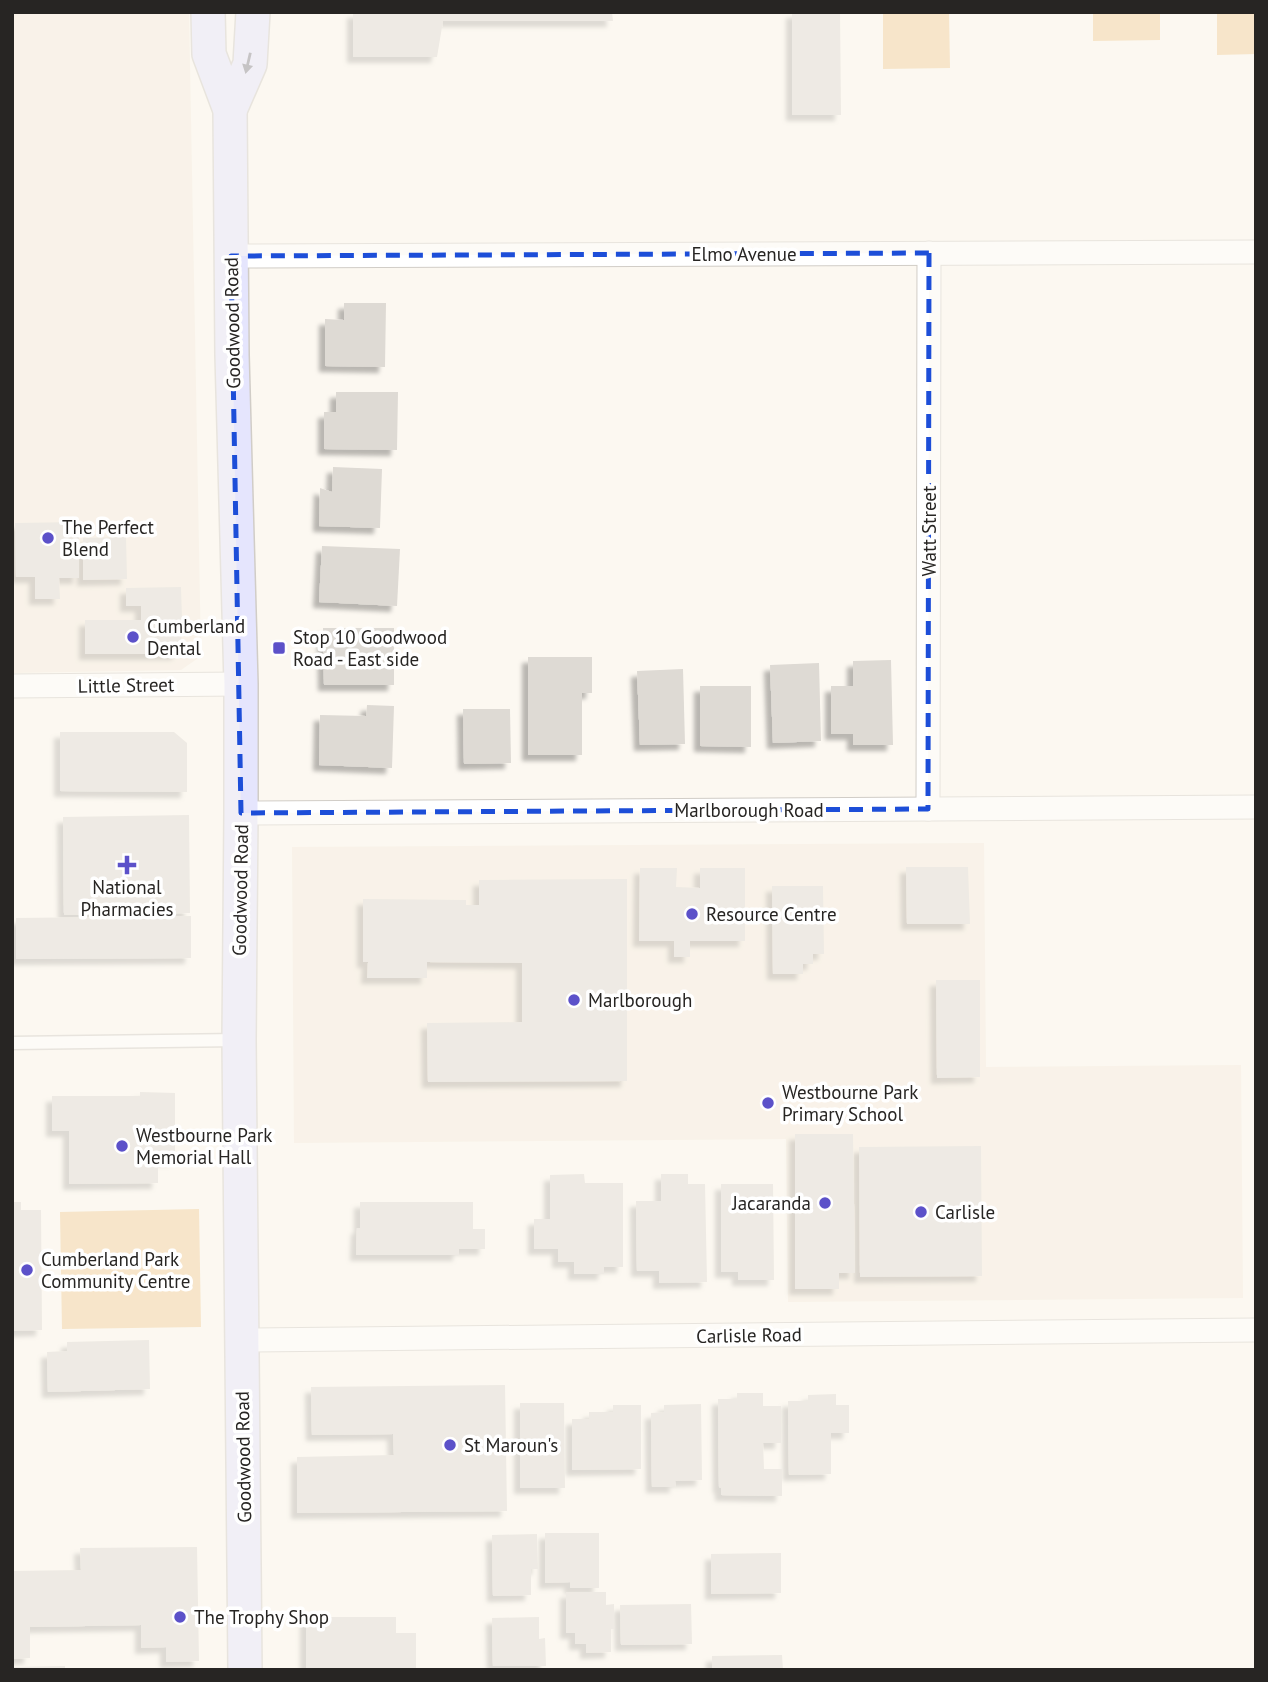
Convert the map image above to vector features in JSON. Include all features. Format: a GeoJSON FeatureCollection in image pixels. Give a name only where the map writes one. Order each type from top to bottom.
{"type":"FeatureCollection","features":[{"type":"Feature","properties":{"kind":"main road","name":"Goodwood Road"},"geometry":{"type":"LineString","coordinates":[[208,12],[209,54],[230,110],[232,355],[241,684],[239,1040],[245,1670]]}},
{"type":"Feature","properties":{"kind":"main road","name":"Goodwood Road"},"geometry":{"type":"LineString","coordinates":[[230,110],[250,64],[253,12]]}},
{"type":"Feature","properties":{"kind":"street","name":"Elmo Avenue"},"geometry":{"type":"LineString","coordinates":[[231,256],[1256,252]]}},
{"type":"Feature","properties":{"kind":"street","name":"Watt Street"},"geometry":{"type":"LineString","coordinates":[[928,809],[929,253]]}},
{"type":"Feature","properties":{"kind":"street","name":"Little Street"},"geometry":{"type":"LineString","coordinates":[[12,686],[241,684]]}},
{"type":"Feature","properties":{"kind":"street","name":"Marlborough Road"},"geometry":{"type":"LineString","coordinates":[[241,813],[1256,807]]}},
{"type":"Feature","properties":{"kind":"street","name":"Carlisle Road"},"geometry":{"type":"LineString","coordinates":[[242,1340],[1256,1330]]}},
{"type":"Feature","properties":{"kind":"lane"},"geometry":{"type":"LineString","coordinates":[[12,1043],[239,1040]]}},
{"type":"Feature","properties":{"kind":"highlighted area"},"geometry":{"type":"Polygon","coordinates":[[[929,253],[928,809],[241,813],[231,256],[929,253]]]}},
{"type":"Feature","properties":{"kind":"shaded area"},"geometry":{"type":"Polygon","coordinates":[[[12,12],[189,12],[201,656],[181,670],[12,673],[12,12]]]}},
{"type":"Feature","properties":{"kind":"shaded area"},"geometry":{"type":"Polygon","coordinates":[[[883,12],[949,12],[950,68],[883,69],[883,12]]]}},
{"type":"Feature","properties":{"kind":"shaded area"},"geometry":{"type":"Polygon","coordinates":[[[1093,12],[1160,12],[1160,40],[1093,41],[1093,12]]]}},
{"type":"Feature","properties":{"kind":"shaded area"},"geometry":{"type":"Polygon","coordinates":[[[1217,12],[1256,12],[1256,54],[1217,55],[1217,12]]]}},
{"type":"Feature","properties":{"kind":"shaded area","name":"Westbourne Park Primary School"},"geometry":{"type":"Polygon","coordinates":[[[984,843],[986,1067],[1241,1065],[1243,1298],[788,1302],[786,1139],[294,1143],[292,847],[984,843]]]}},
{"type":"Feature","properties":{"kind":"shaded area"},"geometry":{"type":"Polygon","coordinates":[[[199,1209],[201,1327],[62,1329],[60,1212],[199,1209]]]}},
{"type":"Feature","properties":{"kind":"building"},"geometry":{"type":"Polygon","coordinates":[[[353,12],[612,12],[613,21],[443,21],[437,57],[353,57],[353,12]]]}},
{"type":"Feature","properties":{"kind":"building"},"geometry":{"type":"Polygon","coordinates":[[[792,12],[840,12],[841,115],[792,115],[792,12]]]}},
{"type":"Feature","properties":{"kind":"building"},"geometry":{"type":"Polygon","coordinates":[[[344,303],[386,303],[385,367],[325,366],[325,319],[344,320],[344,303]]]}},
{"type":"Feature","properties":{"kind":"building"},"geometry":{"type":"Polygon","coordinates":[[[336,392],[398,392],[397,450],[324,449],[324,412],[336,412],[336,392]]]}},
{"type":"Feature","properties":{"kind":"building"},"geometry":{"type":"Polygon","coordinates":[[[333,467],[382,469],[380,528],[319,526],[320,488],[332,492],[333,467]]]}},
{"type":"Feature","properties":{"kind":"building"},"geometry":{"type":"Polygon","coordinates":[[[79,522],[79,578],[59,578],[60,599],[35,599],[35,577],[16,577],[15,523],[79,522]]]}},
{"type":"Feature","properties":{"kind":"building"},"geometry":{"type":"Polygon","coordinates":[[[126,537],[127,579],[83,580],[83,538],[126,537]]]}},
{"type":"Feature","properties":{"kind":"building"},"geometry":{"type":"Polygon","coordinates":[[[322,546],[400,549],[397,606],[319,602],[322,546]]]}},
{"type":"Feature","properties":{"kind":"building","name":"Cumberland Dental"},"geometry":{"type":"Polygon","coordinates":[[[181,587],[182,620],[185,620],[178,654],[85,654],[85,620],[141,620],[141,606],[126,606],[126,588],[181,587]]]}},
{"type":"Feature","properties":{"kind":"building"},"geometry":{"type":"Polygon","coordinates":[[[323,628],[394,628],[394,685],[324,685],[323,628]]]}},
{"type":"Feature","properties":{"kind":"building"},"geometry":{"type":"Polygon","coordinates":[[[528,657],[592,657],[592,693],[582,693],[582,755],[528,755],[528,657]]]}},
{"type":"Feature","properties":{"kind":"building"},"geometry":{"type":"Polygon","coordinates":[[[891,660],[893,745],[853,745],[853,734],[831,734],[831,686],[853,686],[853,661],[891,660]]]}},
{"type":"Feature","properties":{"kind":"building"},"geometry":{"type":"Polygon","coordinates":[[[819,663],[821,741],[773,743],[770,665],[819,663]]]}},
{"type":"Feature","properties":{"kind":"building"},"geometry":{"type":"Polygon","coordinates":[[[683,669],[685,744],[640,745],[637,671],[683,669]]]}},
{"type":"Feature","properties":{"kind":"building"},"geometry":{"type":"Polygon","coordinates":[[[700,686],[751,686],[751,747],[700,746],[700,686]]]}},
{"type":"Feature","properties":{"kind":"building"},"geometry":{"type":"Polygon","coordinates":[[[367,705],[394,706],[392,768],[319,765],[320,715],[366,716],[367,705]]]}},
{"type":"Feature","properties":{"kind":"building"},"geometry":{"type":"Polygon","coordinates":[[[463,709],[510,709],[511,763],[464,764],[463,709]]]}},
{"type":"Feature","properties":{"kind":"building"},"geometry":{"type":"Polygon","coordinates":[[[60,732],[174,732],[187,743],[187,792],[60,791],[60,732]]]}},
{"type":"Feature","properties":{"kind":"building","name":"National Pharmacies"},"geometry":{"type":"Polygon","coordinates":[[[189,815],[190,913],[64,915],[63,817],[189,815]]]}},
{"type":"Feature","properties":{"kind":"building"},"geometry":{"type":"Polygon","coordinates":[[[906,867],[968,867],[970,924],[907,924],[906,867]]]}},
{"type":"Feature","properties":{"kind":"building","name":"Resource Centre"},"geometry":{"type":"Polygon","coordinates":[[[640,868],[677,868],[676,887],[700,888],[700,868],[745,868],[745,941],[690,941],[690,957],[674,957],[674,941],[639,941],[640,868]]]}},
{"type":"Feature","properties":{"kind":"building","name":"Marlborough"},"geometry":{"type":"Polygon","coordinates":[[[627,879],[627,1081],[428,1082],[427,1023],[522,1022],[522,963],[427,962],[427,978],[367,978],[368,962],[363,962],[363,899],[466,900],[466,905],[479,905],[479,880],[627,879]]]}},
{"type":"Feature","properties":{"kind":"building"},"geometry":{"type":"Polygon","coordinates":[[[772,886],[823,886],[824,954],[813,954],[813,964],[803,964],[803,974],[773,974],[772,886]]]}},
{"type":"Feature","properties":{"kind":"building"},"geometry":{"type":"Polygon","coordinates":[[[191,916],[191,958],[16,959],[16,918],[191,916]]]}},
{"type":"Feature","properties":{"kind":"building"},"geometry":{"type":"Polygon","coordinates":[[[936,980],[980,980],[980,1077],[937,1078],[936,980]]]}},
{"type":"Feature","properties":{"kind":"building","name":"Westbourne Park Memorial Hall"},"geometry":{"type":"Polygon","coordinates":[[[140,1092],[175,1093],[175,1160],[158,1160],[158,1183],[69,1184],[69,1131],[52,1131],[52,1096],[140,1096],[140,1092]]]}},
{"type":"Feature","properties":{"kind":"building","name":"Jacaranda"},"geometry":{"type":"Polygon","coordinates":[[[795,1134],[853,1134],[855,1273],[839,1273],[839,1289],[795,1289],[795,1134]]]}},
{"type":"Feature","properties":{"kind":"building","name":"Carlisle"},"geometry":{"type":"Polygon","coordinates":[[[981,1146],[982,1276],[860,1277],[859,1147],[981,1146]]]}},
{"type":"Feature","properties":{"kind":"building"},"geometry":{"type":"Polygon","coordinates":[[[584,1174],[585,1183],[623,1183],[623,1267],[604,1267],[604,1274],[574,1274],[574,1262],[558,1262],[558,1249],[534,1249],[534,1219],[550,1219],[550,1175],[584,1174]]]}},
{"type":"Feature","properties":{"kind":"building"},"geometry":{"type":"Polygon","coordinates":[[[661,1174],[688,1174],[688,1184],[705,1184],[707,1282],[659,1283],[659,1271],[637,1271],[636,1201],[661,1201],[661,1174]]]}},
{"type":"Feature","properties":{"kind":"building"},"geometry":{"type":"Polygon","coordinates":[[[721,1184],[773,1184],[774,1280],[738,1280],[738,1272],[721,1272],[721,1184]]]}},
{"type":"Feature","properties":{"kind":"building","name":"Cumberland Park Community Centre"},"geometry":{"type":"Polygon","coordinates":[[[12,1202],[21,1202],[21,1210],[41,1210],[42,1330],[12,1331],[12,1202]]]}},
{"type":"Feature","properties":{"kind":"building"},"geometry":{"type":"Polygon","coordinates":[[[360,1202],[473,1202],[473,1229],[485,1229],[485,1249],[459,1249],[459,1255],[356,1255],[360,1202]]]}},
{"type":"Feature","properties":{"kind":"building"},"geometry":{"type":"Polygon","coordinates":[[[149,1340],[150,1389],[48,1392],[47,1352],[67,1351],[67,1342],[149,1340]]]}},
{"type":"Feature","properties":{"kind":"building","name":"St Maroun's"},"geometry":{"type":"Polygon","coordinates":[[[505,1385],[507,1511],[297,1513],[297,1457],[394,1455],[393,1434],[312,1435],[311,1387],[505,1385]]]}},
{"type":"Feature","properties":{"kind":"building"},"geometry":{"type":"Polygon","coordinates":[[[737,1393],[763,1393],[763,1406],[781,1406],[781,1443],[763,1443],[764,1469],[782,1469],[782,1496],[721,1495],[718,1399],[737,1399],[737,1393]]]}},
{"type":"Feature","properties":{"kind":"building"},"geometry":{"type":"Polygon","coordinates":[[[836,1394],[836,1405],[849,1405],[849,1433],[831,1433],[831,1474],[789,1475],[788,1401],[808,1401],[808,1395],[836,1394]]]}},
{"type":"Feature","properties":{"kind":"building"},"geometry":{"type":"Polygon","coordinates":[[[520,1403],[564,1403],[565,1488],[520,1488],[520,1403]]]}},
{"type":"Feature","properties":{"kind":"building"},"geometry":{"type":"Polygon","coordinates":[[[701,1404],[702,1480],[675,1481],[676,1487],[652,1487],[651,1413],[664,1412],[664,1405],[701,1404]]]}},
{"type":"Feature","properties":{"kind":"building"},"geometry":{"type":"Polygon","coordinates":[[[613,1405],[641,1405],[641,1469],[572,1470],[572,1419],[589,1419],[589,1412],[613,1412],[613,1405]]]}},
{"type":"Feature","properties":{"kind":"building"},"geometry":{"type":"Polygon","coordinates":[[[545,1533],[599,1533],[599,1588],[570,1588],[570,1582],[545,1583],[545,1533]]]}},
{"type":"Feature","properties":{"kind":"building"},"geometry":{"type":"Polygon","coordinates":[[[537,1534],[538,1569],[531,1569],[531,1595],[493,1596],[492,1535],[537,1534]]]}},
{"type":"Feature","properties":{"kind":"building"},"geometry":{"type":"Polygon","coordinates":[[[197,1547],[199,1661],[166,1662],[166,1647],[141,1648],[141,1625],[30,1627],[30,1658],[12,1659],[12,1571],[81,1570],[80,1548],[197,1547]]]}},
{"type":"Feature","properties":{"kind":"building"},"geometry":{"type":"Polygon","coordinates":[[[781,1553],[781,1593],[711,1594],[711,1554],[781,1553]]]}},
{"type":"Feature","properties":{"kind":"building"},"geometry":{"type":"Polygon","coordinates":[[[566,1592],[606,1592],[606,1605],[614,1604],[611,1652],[586,1653],[586,1644],[575,1644],[575,1633],[566,1633],[566,1592]]]}},
{"type":"Feature","properties":{"kind":"building"},"geometry":{"type":"Polygon","coordinates":[[[691,1604],[692,1644],[621,1645],[620,1605],[691,1604]]]}},
{"type":"Feature","properties":{"kind":"building"},"geometry":{"type":"Polygon","coordinates":[[[306,1617],[396,1617],[396,1633],[416,1633],[416,1670],[306,1670],[306,1617]]]}},
{"type":"Feature","properties":{"kind":"building"},"geometry":{"type":"Polygon","coordinates":[[[539,1617],[539,1639],[545,1638],[546,1666],[493,1666],[492,1618],[539,1617]]]}},
{"type":"Feature","properties":{"kind":"building"},"geometry":{"type":"Polygon","coordinates":[[[782,1655],[783,1670],[712,1670],[712,1656],[782,1655]]]}},
{"type":"Feature","properties":{"kind":"building"},"geometry":{"type":"Polygon","coordinates":[[[65,1666],[65,1670],[12,1670],[12,1667],[65,1666]]]}},
{"type":"Feature","properties":{"kind":"place","name":"The Perfect Blend"},"geometry":{"type":"Point","coordinates":[48,538]}},
{"type":"Feature","properties":{"kind":"place","name":"Cumberland Dental"},"geometry":{"type":"Point","coordinates":[133,637]}},
{"type":"Feature","properties":{"kind":"place","name":"Stop 10 Goodwood Road - East side"},"geometry":{"type":"Point","coordinates":[279,648]}},
{"type":"Feature","properties":{"kind":"place","name":"National Pharmacies"},"geometry":{"type":"Point","coordinates":[127,865]}},
{"type":"Feature","properties":{"kind":"place","name":"Resource Centre"},"geometry":{"type":"Point","coordinates":[692,914]}},
{"type":"Feature","properties":{"kind":"place","name":"Marlborough"},"geometry":{"type":"Point","coordinates":[574,1000]}},
{"type":"Feature","properties":{"kind":"place","name":"Westbourne Park Primary School"},"geometry":{"type":"Point","coordinates":[768,1103]}},
{"type":"Feature","properties":{"kind":"place","name":"Westbourne Park Memorial Hall"},"geometry":{"type":"Point","coordinates":[122,1146]}},
{"type":"Feature","properties":{"kind":"place","name":"Jacaranda"},"geometry":{"type":"Point","coordinates":[825,1203]}},
{"type":"Feature","properties":{"kind":"place","name":"Carlisle"},"geometry":{"type":"Point","coordinates":[921,1212]}},
{"type":"Feature","properties":{"kind":"place","name":"Cumberland Park Community Centre"},"geometry":{"type":"Point","coordinates":[27,1270]}},
{"type":"Feature","properties":{"kind":"place","name":"St Maroun's"},"geometry":{"type":"Point","coordinates":[450,1445]}},
{"type":"Feature","properties":{"kind":"place","name":"The Trophy Shop"},"geometry":{"type":"Point","coordinates":[180,1617]}}]}
